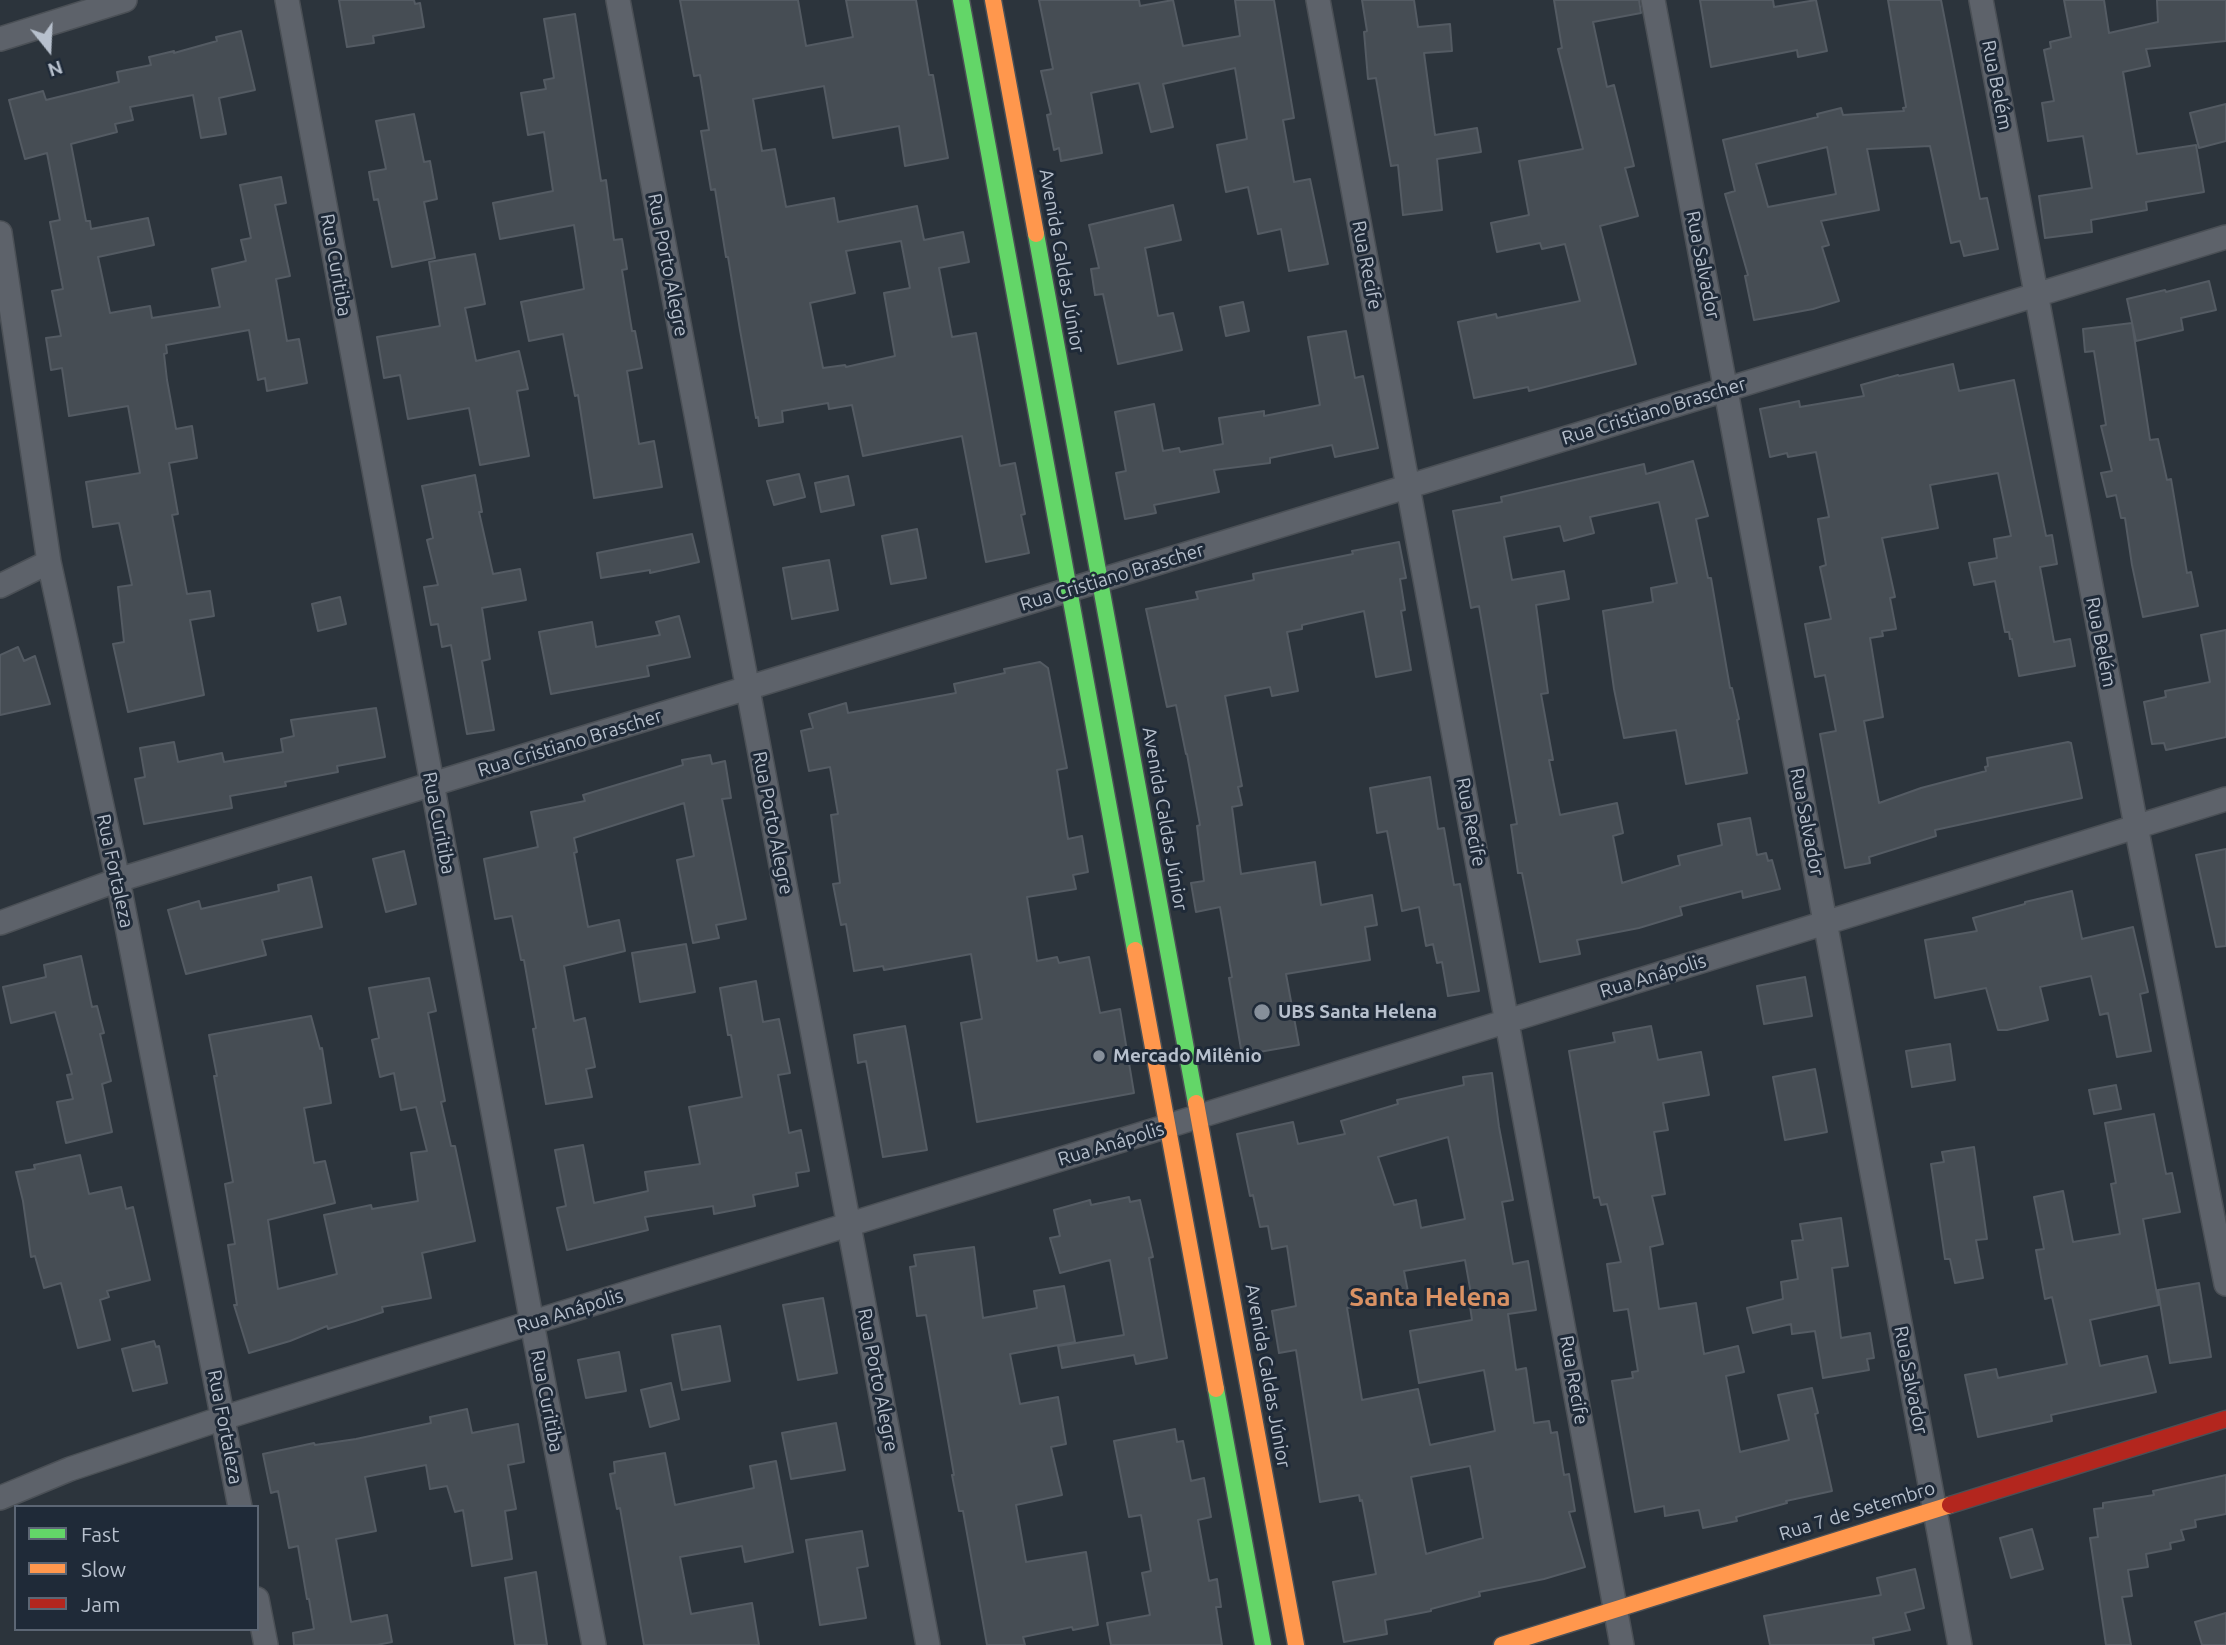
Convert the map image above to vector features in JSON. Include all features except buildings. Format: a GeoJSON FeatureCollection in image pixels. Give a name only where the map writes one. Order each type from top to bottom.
{"type":"FeatureCollection","features":[{"type":"Feature","properties":{"kind":"main road"},"geometry":{"type":"LineString","coordinates":[[961,0],[1264,1645]]}},
{"type":"Feature","properties":{"kind":"main road","name":"Avenida Caldas Júnior"},"geometry":{"type":"LineString","coordinates":[[993,0],[1296,1645]]}},
{"type":"Feature","properties":{"kind":"main road","name":"Rua 7 de Setembro"},"geometry":{"type":"LineString","coordinates":[[1502,1645],[2226,1419]]}},
{"type":"Feature","properties":{"kind":"street"},"geometry":{"type":"LineString","coordinates":[[0,39],[125,0]]}},
{"type":"Feature","properties":{"kind":"street","name":"Rua Curitiba"},"geometry":{"type":"LineString","coordinates":[[287,0],[594,1645]]}},
{"type":"Feature","properties":{"kind":"street","name":"Rua Porto Alegre"},"geometry":{"type":"LineString","coordinates":[[618,0],[928,1645]]}},
{"type":"Feature","properties":{"kind":"street","name":"Rua Recife"},"geometry":{"type":"LineString","coordinates":[[1318,0],[1622,1645]]}},
{"type":"Feature","properties":{"kind":"street","name":"Rua Salvador"},"geometry":{"type":"LineString","coordinates":[[1653,0],[1960,1645]]}},
{"type":"Feature","properties":{"kind":"street","name":"Rua Belém"},"geometry":{"type":"LineString","coordinates":[[1980,0],[2136,826],[2226,1284]]}},
{"type":"Feature","properties":{"kind":"street","name":"Rua Fortaleza"},"geometry":{"type":"LineString","coordinates":[[0,233],[48,562],[118,880],[240,1505]]}},
{"type":"Feature","properties":{"kind":"street","name":"Rua Cristiano Brascher"},"geometry":{"type":"LineString","coordinates":[[0,923],[118,880],[2226,237]]}},
{"type":"Feature","properties":{"kind":"street"},"geometry":{"type":"LineString","coordinates":[[0,586],[48,562]]}},
{"type":"Feature","properties":{"kind":"street","name":"Rua Anápolis"},"geometry":{"type":"LineString","coordinates":[[0,1498],[70,1469],[223,1418],[2226,799]]}},
{"type":"Feature","properties":{"kind":"street"},"geometry":{"type":"LineString","coordinates":[[259,1609],[266,1645]]}},
{"type":"Feature","properties":{"kind":"traffic: fast"},"geometry":{"type":"LineString","coordinates":[[961,0],[1135,950]]}},
{"type":"Feature","properties":{"kind":"traffic: fast"},"geometry":{"type":"LineString","coordinates":[[1036,234],[1196,1103]]}},
{"type":"Feature","properties":{"kind":"traffic: fast"},"geometry":{"type":"LineString","coordinates":[[1216,1389],[1263,1645]]}},
{"type":"Feature","properties":{"kind":"traffic: slow"},"geometry":{"type":"LineString","coordinates":[[993,0],[1036,234]]}},
{"type":"Feature","properties":{"kind":"traffic: slow"},"geometry":{"type":"LineString","coordinates":[[1135,950],[1216,1389]]}},
{"type":"Feature","properties":{"kind":"traffic: slow"},"geometry":{"type":"LineString","coordinates":[[1196,1103],[1296,1645]]}},
{"type":"Feature","properties":{"kind":"traffic: slow"},"geometry":{"type":"LineString","coordinates":[[1502,1645],[1950,1505]]}},
{"type":"Feature","properties":{"kind":"traffic: jam"},"geometry":{"type":"LineString","coordinates":[[1950,1505],[2226,1419]]}},
{"type":"Feature","properties":{"kind":"place","name":"UBS Santa Helena"},"geometry":{"type":"Point","coordinates":[1262,1012]}},
{"type":"Feature","properties":{"kind":"place","name":"Mercado Milênio"},"geometry":{"type":"Point","coordinates":[1099,1056]}},
{"type":"Feature","properties":{"kind":"district","name":"Santa Helena"},"geometry":{"type":"Point","coordinates":[1430,1297]}}]}
